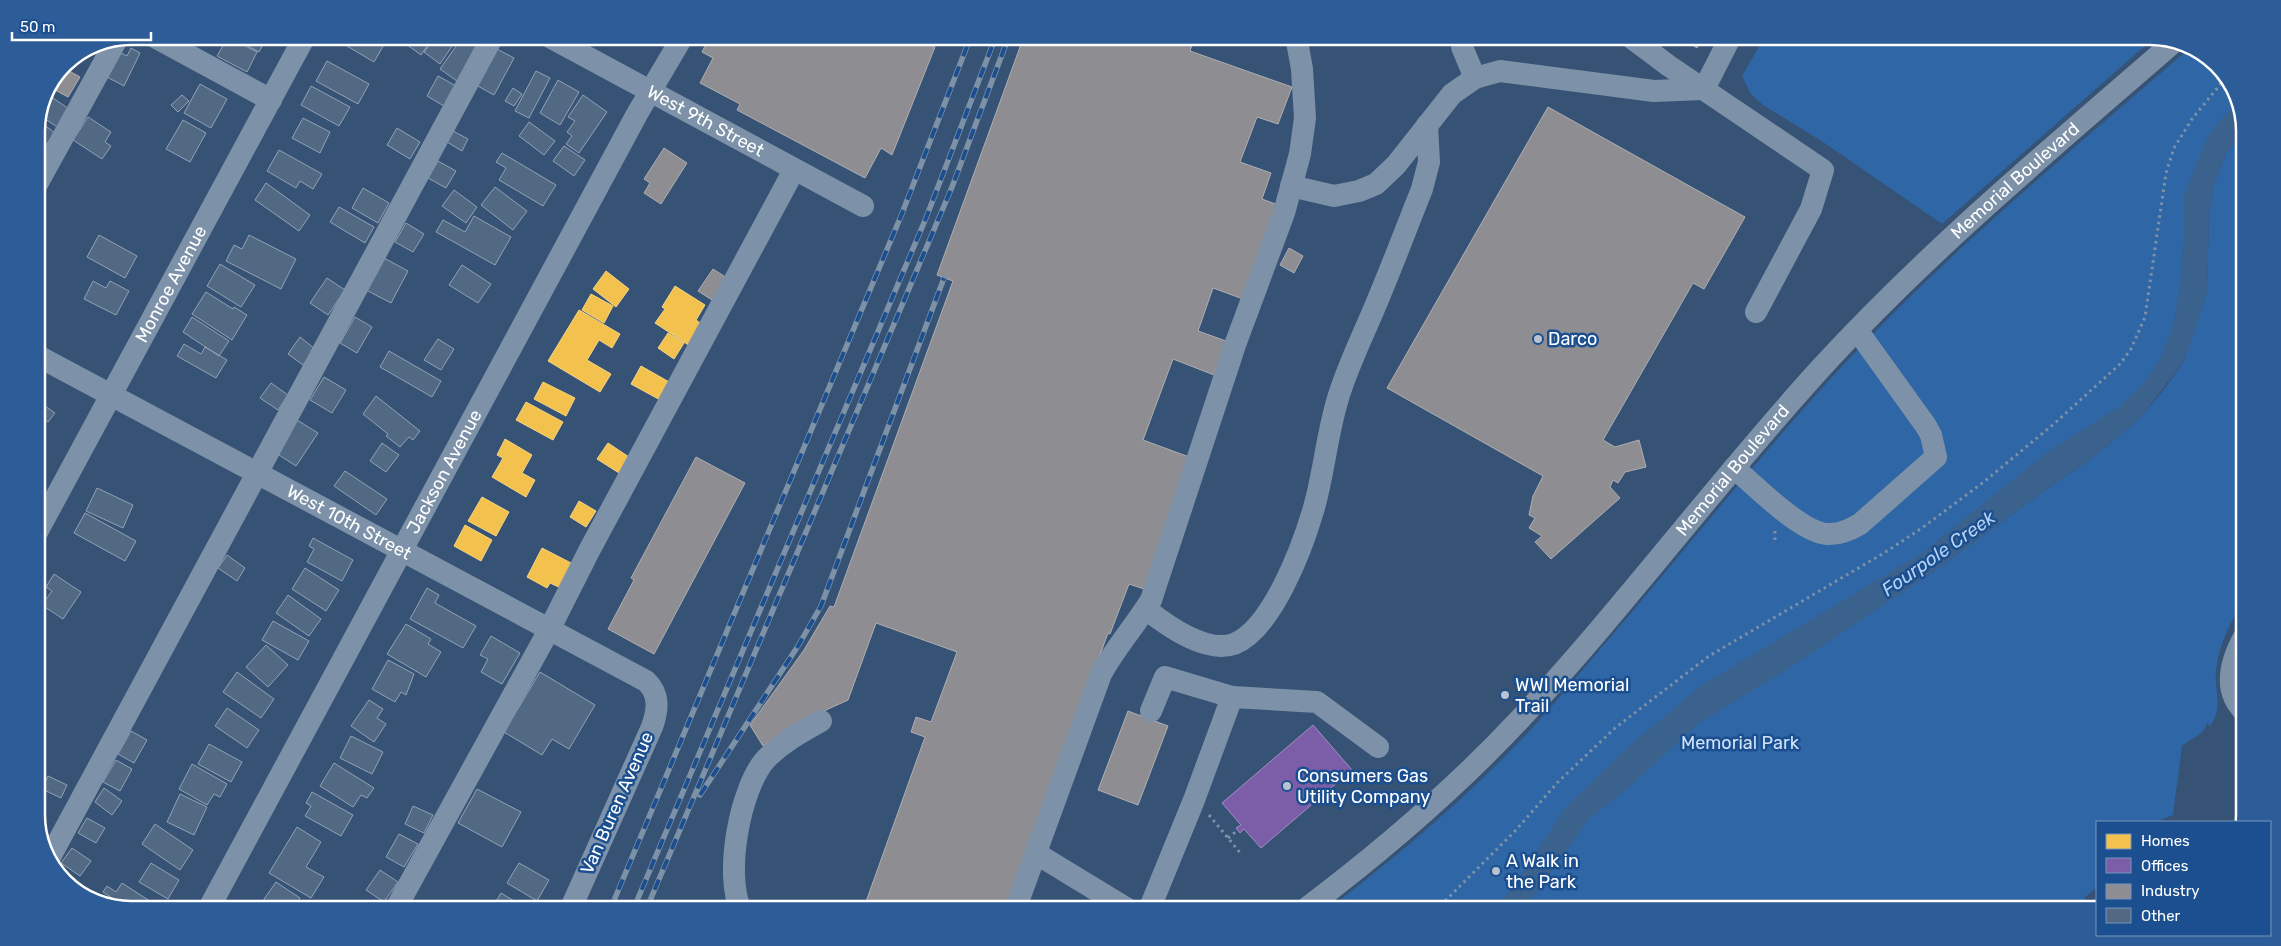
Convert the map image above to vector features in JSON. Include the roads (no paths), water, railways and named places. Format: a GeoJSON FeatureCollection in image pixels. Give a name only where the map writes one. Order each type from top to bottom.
{"type":"FeatureCollection","features":[{"type":"Feature","properties":{"kind":"street"},"geometry":{"type":"LineString","coordinates":[[170,45],[271,100]]}},
{"type":"Feature","properties":{"kind":"street","name":"Monroe Avenue"},"geometry":{"type":"LineString","coordinates":[[45,517],[300,45]]}},
{"type":"Feature","properties":{"kind":"street"},"geometry":{"type":"LineString","coordinates":[[53,851],[488,45]]}},
{"type":"Feature","properties":{"kind":"street","name":"West 9th Street"},"geometry":{"type":"LineString","coordinates":[[565,45],[863,206]]}},
{"type":"Feature","properties":{"kind":"street","name":"Jackson Avenue"},"geometry":{"type":"LineString","coordinates":[[213,901],[651,91],[678,45]]}},
{"type":"Feature","properties":{"kind":"street"},"geometry":{"type":"LineString","coordinates":[[1019,901],[1101,674],[1113,652],[1136,625],[1151,600],[1235,345],[1284,213],[1300,154],[1305,118],[1302,69],[1298,45]]}},
{"type":"Feature","properties":{"kind":"street"},"geometry":{"type":"LineString","coordinates":[[1463,45],[1475,78]]}},
{"type":"Feature","properties":{"kind":"street"},"geometry":{"type":"LineString","coordinates":[[1642,45],[1704,90],[1823,170],[1811,209],[1756,312]]}},
{"type":"Feature","properties":{"kind":"street"},"geometry":{"type":"LineString","coordinates":[[1704,90],[1726,45]]}},
{"type":"Feature","properties":{"kind":"street","name":"Memorial Boulevard"},"geometry":{"type":"LineString","coordinates":[[1315,901],[1421,815],[1491,749],[1570,663],[1734,468],[1821,368],[1857,330],[1953,235],[2168,47]]}},
{"type":"Feature","properties":{"kind":"street"},"geometry":{"type":"LineString","coordinates":[[45,170],[112,48]]}},
{"type":"Feature","properties":{"kind":"street"},"geometry":{"type":"LineString","coordinates":[[1291,186],[1334,196],[1359,191],[1376,184],[1396,165],[1452,94],[1475,78],[1500,71],[1654,91],[1704,90]]}},
{"type":"Feature","properties":{"kind":"street"},"geometry":{"type":"LineString","coordinates":[[1146,609],[1177,630],[1204,644],[1218,646],[1234,644],[1248,635],[1261,622],[1274,604],[1291,568],[1313,511],[1340,390],[1422,189],[1429,162],[1427,125]]}},
{"type":"Feature","properties":{"kind":"street"},"geometry":{"type":"LineString","coordinates":[[400,901],[549,630],[590,549],[794,170]]}},
{"type":"Feature","properties":{"kind":"street"},"geometry":{"type":"LineString","coordinates":[[1734,468],[1798,522],[1818,533],[1829,535],[1850,530],[1860,524],[1936,456],[1931,435],[1926,426],[1857,330]]}},
{"type":"Feature","properties":{"kind":"street","name":"West 10th Street"},"geometry":{"type":"LineString","coordinates":[[45,360],[646,681],[653,687],[656,695]]}},
{"type":"Feature","properties":{"kind":"street"},"geometry":{"type":"LineString","coordinates":[[2236,656],[2232,666],[2230,684],[2236,699]]}},
{"type":"Feature","properties":{"kind":"street"},"geometry":{"type":"LineString","coordinates":[[1151,711],[1165,677],[1232,697],[1317,702],[1378,747]]}},
{"type":"Feature","properties":{"kind":"street","name":"Van Buren Avenue"},"geometry":{"type":"LineString","coordinates":[[574,901],[652,727],[656,715],[656,695]]}},
{"type":"Feature","properties":{"kind":"street"},"geometry":{"type":"LineString","coordinates":[[1153,901],[1194,800],[1232,697]]}},
{"type":"Feature","properties":{"kind":"street"},"geometry":{"type":"LineString","coordinates":[[738,901],[734,890],[733,869],[736,842],[751,781],[764,762],[777,748],[793,736],[821,721]]}},
{"type":"Feature","properties":{"kind":"street"},"geometry":{"type":"LineString","coordinates":[[1037,854],[1114,901]]}},
{"type":"Feature","properties":{"kind":"water","name":"Fourpole Creek"},"geometry":{"type":"Polygon","coordinates":[[[2233,109],[2236,125],[2236,141],[2226,153],[2213,187],[2209,216],[2207,291],[2184,361],[2141,417],[2090,460],[2048,488],[1933,572],[1794,665],[1699,723],[1626,790],[1589,819],[1530,901],[1502,901],[1529,864],[1564,809],[1627,748],[1702,685],[1922,553],[2049,451],[2119,407],[2144,383],[2161,357],[2174,322],[2180,286],[2183,245],[2183,198],[2208,136],[2223,117],[2233,109]]]}},
{"type":"Feature","properties":{"kind":"railway"},"geometry":{"type":"LineString","coordinates":[[614,901],[901,216],[968,45]]}},
{"type":"Feature","properties":{"kind":"railway"},"geometry":{"type":"LineString","coordinates":[[637,901],[926,218],[993,45]]}},
{"type":"Feature","properties":{"kind":"railway"},"geometry":{"type":"LineString","coordinates":[[650,901],[952,187],[1006,45]]}},
{"type":"Feature","properties":{"kind":"railway"},"geometry":{"type":"LineString","coordinates":[[700,795],[798,646],[821,606],[944,278]]}},
{"type":"Feature","properties":{"kind":"place","name":"Darco"},"geometry":{"type":"Point","coordinates":[1538,339]}},
{"type":"Feature","properties":{"kind":"place","name":"WWI Memorial Trail"},"geometry":{"type":"Point","coordinates":[1505,695]}},
{"type":"Feature","properties":{"kind":"place","name":"Consumers Gas Utility Company"},"geometry":{"type":"Point","coordinates":[1287,786]}},
{"type":"Feature","properties":{"kind":"place","name":"A Walk in the Park"},"geometry":{"type":"Point","coordinates":[1496,871]}},
{"type":"Feature","properties":{"kind":"park label","name":"Memorial Park"},"geometry":{"type":"Point","coordinates":[1740,743]}}]}
